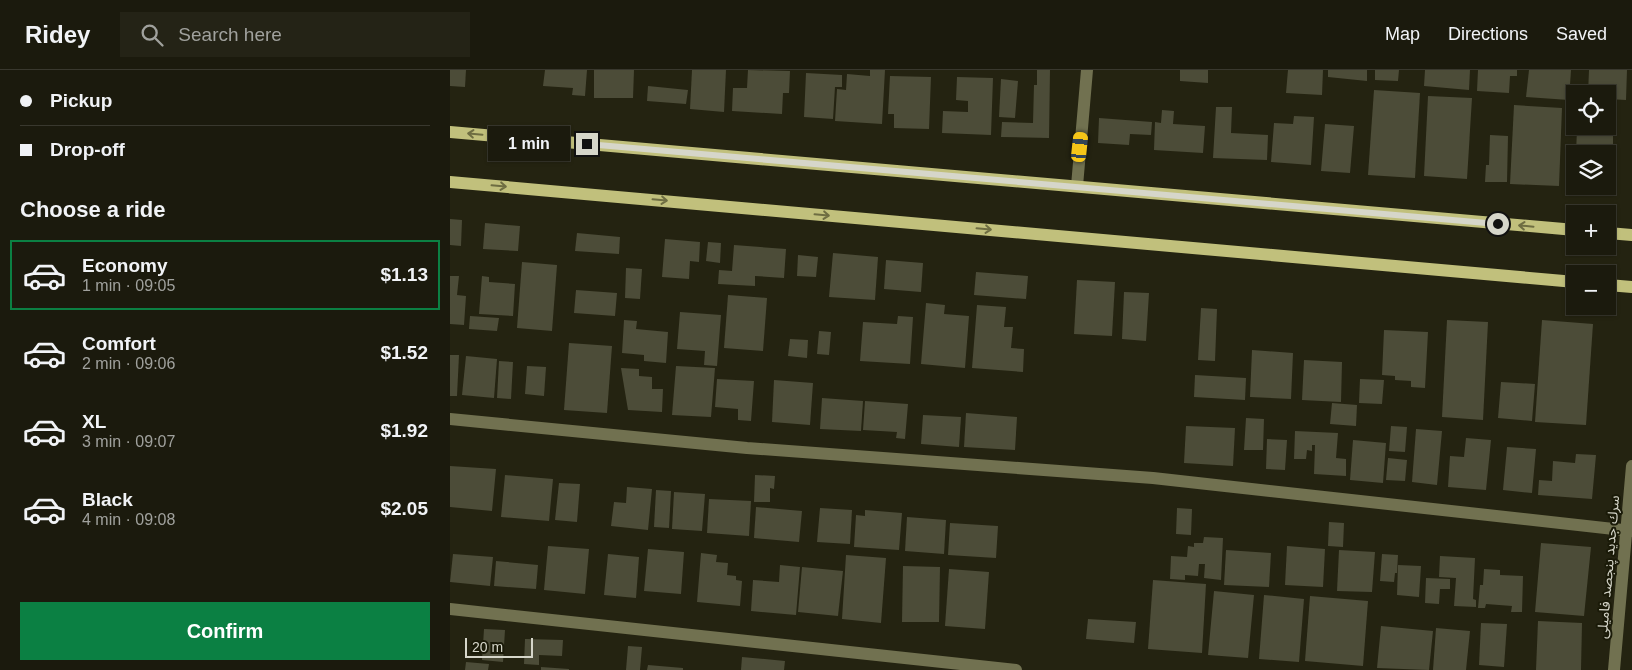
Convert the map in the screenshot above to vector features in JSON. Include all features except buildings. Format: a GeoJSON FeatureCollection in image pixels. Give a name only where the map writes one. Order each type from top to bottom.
{"type":"FeatureCollection","features":[{"type":"Feature","properties":{"kind":"main road"},"geometry":{"type":"LineString","coordinates":[[450,132],[1566,229]]}},
{"type":"Feature","properties":{"kind":"main road"},"geometry":{"type":"LineString","coordinates":[[450,182],[1566,281]]}},
{"type":"Feature","properties":{"kind":"main road"},"geometry":{"type":"LineString","coordinates":[[1616,234],[1632,235]]}},
{"type":"Feature","properties":{"kind":"main road"},"geometry":{"type":"LineString","coordinates":[[1616,286],[1632,287]]}},
{"type":"Feature","properties":{"kind":"street"},"geometry":{"type":"LineString","coordinates":[[1077,186],[1087,70]]}},
{"type":"Feature","properties":{"kind":"street"},"geometry":{"type":"LineString","coordinates":[[450,419],[747,448],[1153,478],[1629,531]]}},
{"type":"Feature","properties":{"kind":"street","name":"سرك جدید پنجصد فامیلی"},"geometry":{"type":"LineString","coordinates":[[1614,670],[1629,531],[1632,466]]}},
{"type":"Feature","properties":{"kind":"street"},"geometry":{"type":"LineString","coordinates":[[450,608],[1016,670]]}},
{"type":"Feature","properties":{"kind":"route"},"geometry":{"type":"LineString","coordinates":[[587,144],[1498,224]]}}]}
